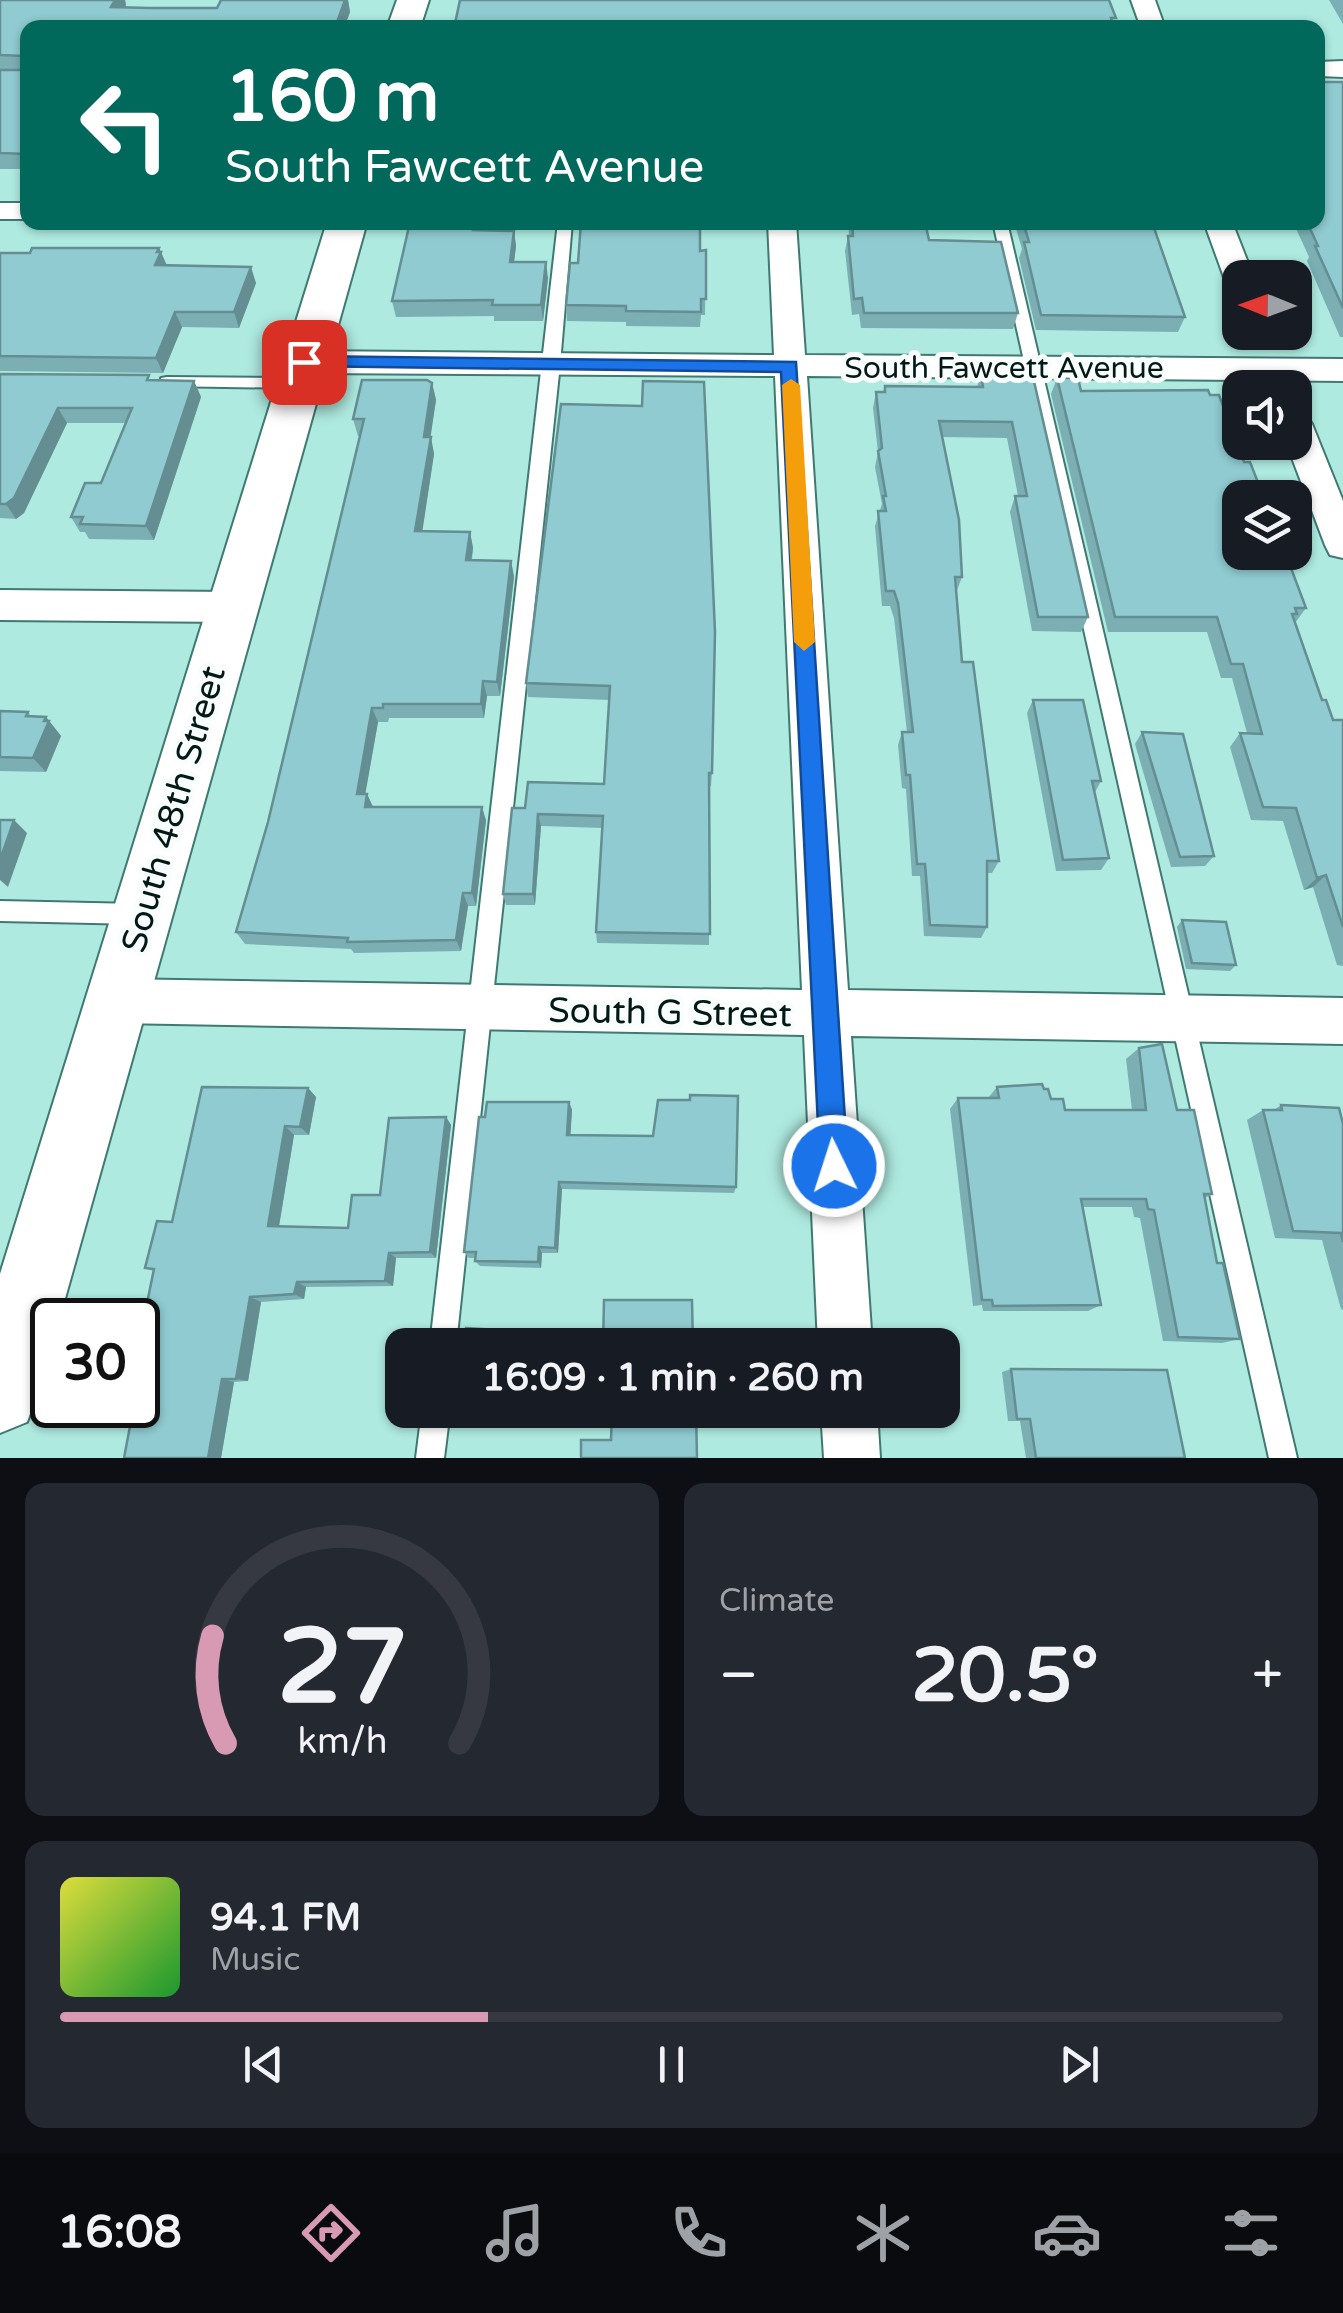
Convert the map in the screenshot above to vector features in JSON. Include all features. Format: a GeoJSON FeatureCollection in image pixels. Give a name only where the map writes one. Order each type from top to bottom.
{"type":"FeatureCollection","features":[{"type":"Feature","properties":{"kind":"main road","name":"South 48th Street"},"geometry":{"type":"LineString","coordinates":[[5,1360],[144,914],[345,230]]}},
{"type":"Feature","properties":{"kind":"street"},"geometry":{"type":"LineString","coordinates":[[782,230],[844,1328]]}},
{"type":"Feature","properties":{"kind":"street"},"geometry":{"type":"LineString","coordinates":[[1221,230],[1232,260]]}},
{"type":"Feature","properties":{"kind":"street","name":"South Fawcett Avenue"},"geometry":{"type":"LineString","coordinates":[[302,373],[552,364],[1036,368],[1222,376]]}},
{"type":"Feature","properties":{"kind":"street","name":"South Fawcett Avenue"},"geometry":{"type":"LineString","coordinates":[[1312,374],[1343,370]]}},
{"type":"Feature","properties":{"kind":"street"},"geometry":{"type":"LineString","coordinates":[[1309,460],[1343,545]]}},
{"type":"Feature","properties":{"kind":"street"},"geometry":{"type":"LineString","coordinates":[[0,605],[231,607]]}},
{"type":"Feature","properties":{"kind":"street","name":"South G Street"},"geometry":{"type":"LineString","coordinates":[[117,1000],[1343,1021]]}},
{"type":"Feature","properties":{"kind":"street"},"geometry":{"type":"LineString","coordinates":[[850,1428],[852,1458]]}},
{"type":"Feature","properties":{"kind":"lane"},"geometry":{"type":"LineString","coordinates":[[445,1328],[552,364],[563,230]]}},
{"type":"Feature","properties":{"kind":"lane"},"geometry":{"type":"LineString","coordinates":[[1002,230],[1283,1458]]}},
{"type":"Feature","properties":{"kind":"lane"},"geometry":{"type":"LineString","coordinates":[[139,382],[302,373]]}},
{"type":"Feature","properties":{"kind":"lane"},"geometry":{"type":"LineString","coordinates":[[0,912],[144,914]]}},
{"type":"Feature","properties":{"kind":"lane"},"geometry":{"type":"LineString","coordinates":[[430,1458],[434,1428]]}},
{"type":"Feature","properties":{"kind":"building"},"geometry":{"type":"Polygon","coordinates":[[[0,0],[115,0],[111,7],[217,8],[221,0],[345,0],[338,20],[20,20],[20,56],[0,55],[0,0]]]}},
{"type":"Feature","properties":{"kind":"building"},"geometry":{"type":"Polygon","coordinates":[[[460,0],[1109,0],[1116,18],[1112,20],[456,20],[460,0]]]}},
{"type":"Feature","properties":{"kind":"building"},"geometry":{"type":"Polygon","coordinates":[[[0,70],[20,70],[20,154],[0,153],[0,70]]]}},
{"type":"Feature","properties":{"kind":"building"},"geometry":{"type":"Polygon","coordinates":[[[1325,82],[1343,82],[1343,308],[1311,230],[1325,230],[1325,82]]]}},
{"type":"Feature","properties":{"kind":"building"},"geometry":{"type":"Polygon","coordinates":[[[408,230],[514,231],[510,262],[546,262],[541,305],[492,305],[493,300],[392,301],[408,230]]]}},
{"type":"Feature","properties":{"kind":"building"},"geometry":{"type":"Polygon","coordinates":[[[580,230],[700,230],[700,251],[706,250],[706,299],[701,299],[701,312],[566,305],[570,263],[578,263],[580,230]]]}},
{"type":"Feature","properties":{"kind":"building"},"geometry":{"type":"Polygon","coordinates":[[[853,230],[927,230],[929,240],[1001,242],[1018,313],[864,313],[862,298],[854,299],[848,236],[853,236],[853,230]]]}},
{"type":"Feature","properties":{"kind":"building"},"geometry":{"type":"Polygon","coordinates":[[[1025,230],[1155,230],[1185,317],[1041,315],[1024,242],[1029,242],[1025,230]]]}},
{"type":"Feature","properties":{"kind":"building"},"geometry":{"type":"Polygon","coordinates":[[[32,248],[159,248],[155,265],[251,267],[234,312],[175,312],[156,358],[0,356],[0,253],[30,253],[32,248]]]}},
{"type":"Feature","properties":{"kind":"building"},"geometry":{"type":"Polygon","coordinates":[[[0,374],[149,375],[147,380],[194,381],[146,526],[80,524],[83,517],[71,517],[85,483],[101,483],[132,408],[58,408],[14,498],[0,504],[0,374]]]}},
{"type":"Feature","properties":{"kind":"building"},"geometry":{"type":"Polygon","coordinates":[[[981,374],[1033,377],[1088,617],[1038,617],[1015,496],[1027,496],[1012,422],[939,421],[959,520],[962,577],[955,577],[962,662],[973,662],[999,861],[987,861],[987,927],[930,925],[925,864],[917,864],[910,775],[906,775],[902,732],[913,732],[898,603],[894,591],[886,591],[878,511],[886,511],[886,496],[878,451],[882,448],[876,392],[885,392],[885,386],[983,387],[981,374]]]}},
{"type":"Feature","properties":{"kind":"building"},"geometry":{"type":"Polygon","coordinates":[[[1057,378],[1078,378],[1081,391],[1208,390],[1210,395],[1219,395],[1222,460],[1250,462],[1257,480],[1222,480],[1222,570],[1292,570],[1306,608],[1295,608],[1297,614],[1292,614],[1322,700],[1326,700],[1333,720],[1343,720],[1343,927],[1326,875],[1317,878],[1296,808],[1263,807],[1240,733],[1262,734],[1243,664],[1231,664],[1217,617],[1115,617],[1057,378]]]}},
{"type":"Feature","properties":{"kind":"building"},"geometry":{"type":"Polygon","coordinates":[[[362,380],[432,383],[424,437],[431,437],[415,531],[470,532],[466,560],[511,561],[497,682],[483,681],[481,704],[383,704],[383,708],[372,708],[357,794],[367,794],[365,807],[482,807],[472,893],[463,893],[456,940],[347,942],[348,938],[236,932],[268,822],[364,419],[353,419],[362,380]]]}},
{"type":"Feature","properties":{"kind":"building"},"geometry":{"type":"Polygon","coordinates":[[[643,381],[704,382],[715,632],[709,773],[710,934],[596,932],[603,816],[538,814],[533,894],[503,894],[512,808],[525,808],[528,782],[604,784],[610,686],[526,683],[561,404],[642,406],[643,381]]]}},
{"type":"Feature","properties":{"kind":"building"},"geometry":{"type":"Polygon","coordinates":[[[1033,700],[1083,700],[1101,781],[1092,781],[1109,858],[1063,860],[1033,700]]]}},
{"type":"Feature","properties":{"kind":"building"},"geometry":{"type":"Polygon","coordinates":[[[0,711],[28,712],[26,716],[46,717],[44,721],[49,721],[33,758],[0,757],[0,711]]]}},
{"type":"Feature","properties":{"kind":"building"},"geometry":{"type":"Polygon","coordinates":[[[1142,732],[1183,734],[1214,856],[1180,857],[1142,732]]]}},
{"type":"Feature","properties":{"kind":"building"},"geometry":{"type":"Polygon","coordinates":[[[0,820],[14,820],[0,860],[0,820]]]}},
{"type":"Feature","properties":{"kind":"building"},"geometry":{"type":"Polygon","coordinates":[[[1182,920],[1226,922],[1236,965],[1192,963],[1182,920]]]}},
{"type":"Feature","properties":{"kind":"building"},"geometry":{"type":"Polygon","coordinates":[[[1162,1044],[1177,1110],[1194,1110],[1212,1194],[1204,1194],[1217,1263],[1223,1263],[1240,1339],[1178,1337],[1154,1210],[1148,1209],[1146,1199],[1081,1199],[1101,1305],[993,1306],[992,1300],[982,1300],[958,1098],[999,1098],[997,1087],[1042,1084],[1051,1099],[1063,1099],[1065,1110],[1146,1110],[1139,1048],[1162,1044]]]}},
{"type":"Feature","properties":{"kind":"building"},"geometry":{"type":"Polygon","coordinates":[[[202,1087],[308,1088],[300,1127],[285,1126],[268,1226],[348,1228],[352,1195],[380,1195],[389,1118],[446,1117],[430,1252],[389,1253],[385,1281],[297,1282],[294,1294],[250,1297],[236,1379],[222,1379],[208,1458],[124,1458],[130,1428],[160,1428],[160,1298],[148,1298],[154,1269],[145,1268],[157,1221],[172,1222],[202,1087]]]}},
{"type":"Feature","properties":{"kind":"building"},"geometry":{"type":"Polygon","coordinates":[[[690,1095],[738,1096],[736,1187],[559,1182],[555,1248],[539,1247],[538,1262],[475,1261],[476,1252],[464,1252],[479,1117],[485,1117],[487,1102],[569,1102],[567,1135],[653,1136],[658,1100],[690,1100],[690,1095]]]}},
{"type":"Feature","properties":{"kind":"building"},"geometry":{"type":"Polygon","coordinates":[[[1281,1105],[1339,1108],[1343,1124],[1343,1242],[1341,1233],[1293,1231],[1263,1110],[1282,1110],[1281,1105]]]}},
{"type":"Feature","properties":{"kind":"building"},"geometry":{"type":"Polygon","coordinates":[[[604,1300],[692,1300],[693,1328],[603,1328],[604,1300]]]}},
{"type":"Feature","properties":{"kind":"building"},"geometry":{"type":"Polygon","coordinates":[[[1011,1369],[1167,1370],[1185,1458],[1036,1458],[1030,1419],[1017,1419],[1011,1369]]]}},
{"type":"Feature","properties":{"kind":"building"},"geometry":{"type":"Polygon","coordinates":[[[611,1428],[696,1428],[697,1458],[581,1458],[581,1440],[611,1440],[611,1428]]]}},
{"type":"Feature","properties":{"kind":"slow traffic"},"geometry":{"type":"LineString","coordinates":[[791,385],[804,642]]}},
{"type":"Feature","properties":{"kind":"route"},"geometry":{"type":"LineString","coordinates":[[304,362],[790,366],[834,1166]]}}]}
